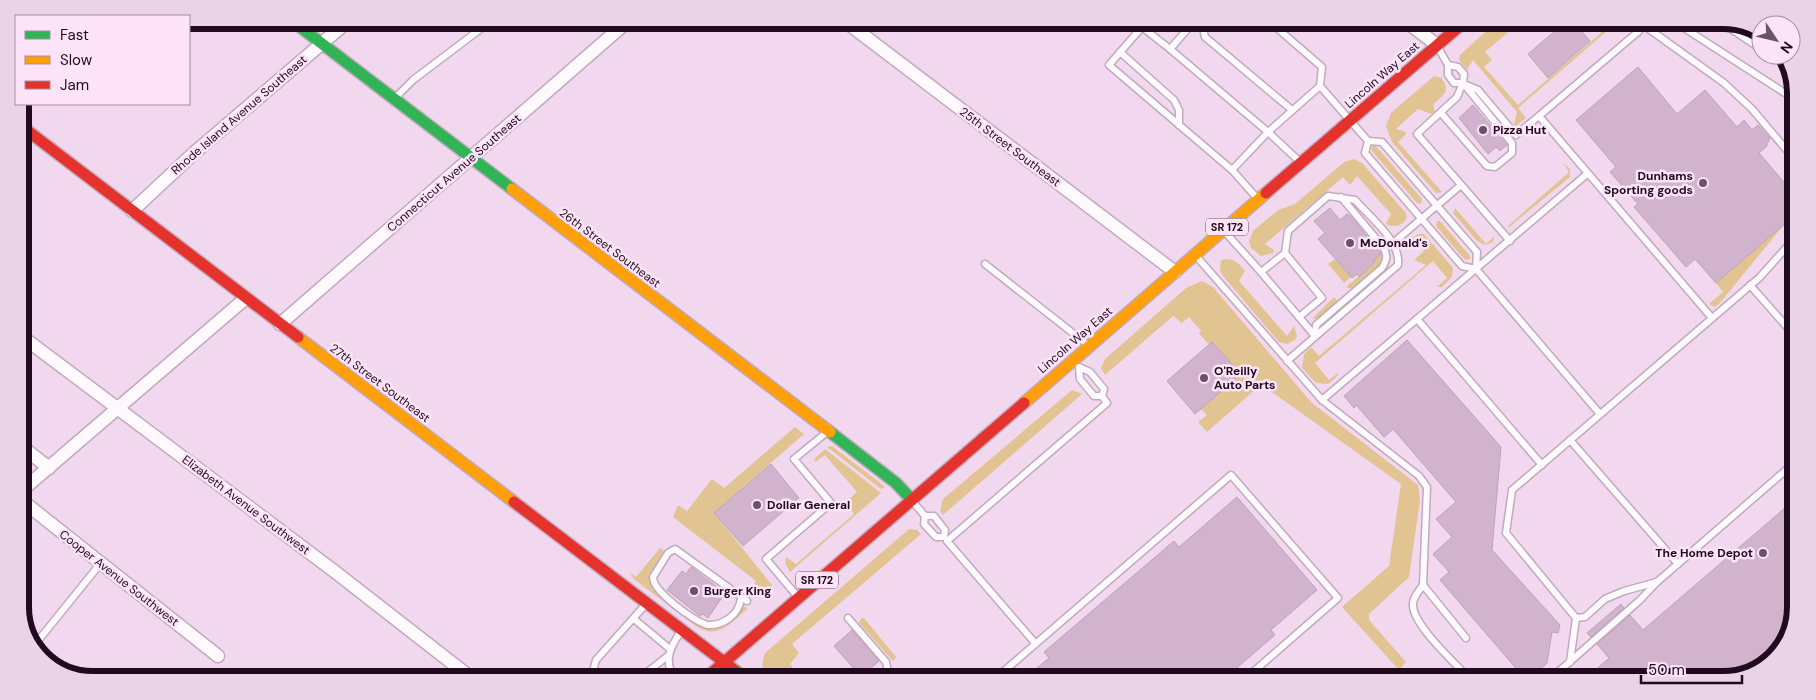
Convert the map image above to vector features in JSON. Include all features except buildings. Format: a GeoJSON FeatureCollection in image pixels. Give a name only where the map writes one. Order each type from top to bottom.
{"type":"FeatureCollection","features":[{"type":"Feature","properties":{"kind":"street","name":"26th Street Southeast"},"geometry":{"type":"LineString","coordinates":[[302,29],[470,160],[896,483],[911,499]]}},
{"type":"Feature","properties":{"kind":"street","name":"Rhode Island Avenue Southeast"},"geometry":{"type":"LineString","coordinates":[[132,210],[339,29]]}},
{"type":"Feature","properties":{"kind":"street","name":"Connecticut Avenue Southeast"},"geometry":{"type":"LineString","coordinates":[[280,324],[619,29]]}},
{"type":"Feature","properties":{"kind":"street","name":"25th Street Southeast"},"geometry":{"type":"LineString","coordinates":[[855,29],[1175,272]]}},
{"type":"Feature","properties":{"kind":"street"},"geometry":{"type":"LineString","coordinates":[[1416,29],[1437,45]]}},
{"type":"Feature","properties":{"kind":"street","name":"Lincoln Way East"},"geometry":{"type":"LineString","coordinates":[[714,671],[911,499],[1076,363],[1089,346],[1456,29]]}},
{"type":"Feature","properties":{"kind":"street","name":"27th Street Southeast"},"geometry":{"type":"LineString","coordinates":[[29,132],[736,671]]}},
{"type":"Feature","properties":{"kind":"street"},"geometry":{"type":"LineString","coordinates":[[29,485],[246,298]]}},
{"type":"Feature","properties":{"kind":"street","name":"Elizabeth Avenue Southwest"},"geometry":{"type":"LineString","coordinates":[[29,342],[334,571],[462,671]]}},
{"type":"Feature","properties":{"kind":"street"},"geometry":{"type":"LineString","coordinates":[[29,452],[49,468]]}},
{"type":"Feature","properties":{"kind":"street","name":"Cooper Avenue Southwest"},"geometry":{"type":"LineString","coordinates":[[29,506],[218,656]]}},
{"type":"Feature","properties":{"kind":"lane"},"geometry":{"type":"LineString","coordinates":[[394,99],[413,80],[480,29]]}},
{"type":"Feature","properties":{"kind":"lane"},"geometry":{"type":"LineString","coordinates":[[1140,29],[1109,65],[1232,170],[1258,200]]}},
{"type":"Feature","properties":{"kind":"lane"},"geometry":{"type":"LineString","coordinates":[[1145,29],[1268,132],[1301,164]]}},
{"type":"Feature","properties":{"kind":"lane"},"geometry":{"type":"LineString","coordinates":[[1170,49],[1188,29]]}},
{"type":"Feature","properties":{"kind":"lane"},"geometry":{"type":"LineString","coordinates":[[1204,29],[1206,36],[1292,110]]}},
{"type":"Feature","properties":{"kind":"lane"},"geometry":{"type":"LineString","coordinates":[[1232,170],[1268,132],[1320,86],[1322,67],[1278,29]]}},
{"type":"Feature","properties":{"kind":"lane"},"geometry":{"type":"LineString","coordinates":[[1437,45],[1448,65],[1448,75],[1454,82],[1462,83],[1478,90],[1516,136],[1640,29]]}},
{"type":"Feature","properties":{"kind":"lane"},"geometry":{"type":"LineString","coordinates":[[1648,29],[1738,96],[1752,109],[1787,151]]}},
{"type":"Feature","properties":{"kind":"lane"},"geometry":{"type":"LineString","coordinates":[[1686,29],[1787,94]]}},
{"type":"Feature","properties":{"kind":"lane"},"geometry":{"type":"LineString","coordinates":[[1732,30],[1751,42]]}},
{"type":"Feature","properties":{"kind":"lane"},"geometry":{"type":"LineString","coordinates":[[1120,52],[1174,100],[1179,110],[1179,125]]}},
{"type":"Feature","properties":{"kind":"lane"},"geometry":{"type":"LineString","coordinates":[[1448,65],[1458,67],[1464,74],[1457,97],[1417,134],[1510,241]]}},
{"type":"Feature","properties":{"kind":"lane"},"geometry":{"type":"LineString","coordinates":[[1441,113],[1488,166],[1495,167],[1512,152],[1512,143],[1462,83]]}},
{"type":"Feature","properties":{"kind":"lane"},"geometry":{"type":"LineString","coordinates":[[1320,86],[1368,141],[1382,142],[1477,252],[1476,270]]}},
{"type":"Feature","properties":{"kind":"lane"},"geometry":{"type":"LineString","coordinates":[[1538,116],[1712,318]]}},
{"type":"Feature","properties":{"kind":"lane"},"geometry":{"type":"LineString","coordinates":[[1368,141],[1365,153],[1421,219],[1462,266],[1476,270],[1600,414]]}},
{"type":"Feature","properties":{"kind":"lane"},"geometry":{"type":"LineString","coordinates":[[1322,400],[1587,174]]}},
{"type":"Feature","properties":{"kind":"lane"},"geometry":{"type":"LineString","coordinates":[[1393,243],[1462,185]]}},
{"type":"Feature","properties":{"kind":"lane"},"geometry":{"type":"LineString","coordinates":[[1261,272],[1285,253],[1288,232],[1328,196],[1341,196],[1355,200],[1393,243],[1399,255],[1398,265],[1287,360]]}},
{"type":"Feature","properties":{"kind":"lane"},"geometry":{"type":"LineString","coordinates":[[1315,336],[1316,325],[1382,268],[1386,260],[1387,253],[1383,247],[1341,196]]}},
{"type":"Feature","properties":{"kind":"lane"},"geometry":{"type":"LineString","coordinates":[[1224,230],[1315,336]]}},
{"type":"Feature","properties":{"kind":"lane"},"geometry":{"type":"LineString","coordinates":[[1570,662],[1576,618],[1506,533],[1512,490],[1750,285],[1776,261],[1787,248]]}},
{"type":"Feature","properties":{"kind":"lane"},"geometry":{"type":"LineString","coordinates":[[1285,253],[1322,298],[1299,317]]}},
{"type":"Feature","properties":{"kind":"lane"},"geometry":{"type":"LineString","coordinates":[[1195,255],[1322,400],[1419,476],[1427,487],[1423,585],[1414,599],[1413,606],[1417,620],[1463,671]]}},
{"type":"Feature","properties":{"kind":"lane"},"geometry":{"type":"LineString","coordinates":[[985,264],[1089,346]]}},
{"type":"Feature","properties":{"kind":"lane"},"geometry":{"type":"LineString","coordinates":[[1750,285],[1787,327]]}},
{"type":"Feature","properties":{"kind":"lane"},"geometry":{"type":"LineString","coordinates":[[1418,319],[1542,464]]}},
{"type":"Feature","properties":{"kind":"lane"},"geometry":{"type":"LineString","coordinates":[[1076,363],[1090,372],[1104,389],[1102,396]]}},
{"type":"Feature","properties":{"kind":"lane"},"geometry":{"type":"LineString","coordinates":[[1076,363],[1080,379],[1094,396],[1102,396]]}},
{"type":"Feature","properties":{"kind":"lane"},"geometry":{"type":"LineString","coordinates":[[945,539],[1107,403],[1102,396]]}},
{"type":"Feature","properties":{"kind":"lane"},"geometry":{"type":"LineString","coordinates":[[798,597],[766,558],[831,503],[794,459],[828,431]]}},
{"type":"Feature","properties":{"kind":"lane"},"geometry":{"type":"LineString","coordinates":[[1570,440],[1678,564]]}},
{"type":"Feature","properties":{"kind":"lane"},"geometry":{"type":"LineString","coordinates":[[1560,671],[1640,600],[1657,582],[1787,469]]}},
{"type":"Feature","properties":{"kind":"lane"},"geometry":{"type":"LineString","coordinates":[[1004,671],[1231,475],[1338,598],[1253,671]]}},
{"type":"Feature","properties":{"kind":"lane"},"geometry":{"type":"LineString","coordinates":[[911,499],[925,516],[924,524],[936,537],[945,539],[1035,643]]}},
{"type":"Feature","properties":{"kind":"lane"},"geometry":{"type":"LineString","coordinates":[[925,516],[934,516],[945,530],[945,539]]}},
{"type":"Feature","properties":{"kind":"lane"},"geometry":{"type":"LineString","coordinates":[[675,549],[744,600],[730,618],[722,624],[707,625],[661,593],[654,586],[653,577],[668,553],[675,549]]}},
{"type":"Feature","properties":{"kind":"lane"},"geometry":{"type":"LineString","coordinates":[[38,641],[100,564]]}},
{"type":"Feature","properties":{"kind":"lane"},"geometry":{"type":"LineString","coordinates":[[1576,618],[1586,617],[1606,599],[1624,591],[1657,582]]}},
{"type":"Feature","properties":{"kind":"lane"},"geometry":{"type":"LineString","coordinates":[[1423,585],[1466,638]]}},
{"type":"Feature","properties":{"kind":"lane"},"geometry":{"type":"LineString","coordinates":[[596,671],[594,667],[596,660],[647,604]]}},
{"type":"Feature","properties":{"kind":"lane"},"geometry":{"type":"LineString","coordinates":[[848,618],[886,662],[888,671]]}},
{"type":"Feature","properties":{"kind":"lane"},"geometry":{"type":"LineString","coordinates":[[634,619],[669,652],[669,666],[671,671]]}},
{"type":"Feature","properties":{"kind":"lane"},"geometry":{"type":"LineString","coordinates":[[648,671],[669,652],[682,630]]}},
{"type":"Feature","properties":{"kind":"shaded area"},"geometry":{"type":"Polygon","coordinates":[[[1488,29],[1512,29],[1485,52],[1492,60],[1484,67],[1518,105],[1601,33],[1598,29],[1609,29],[1518,108],[1526,118],[1516,126],[1514,125],[1517,112],[1473,60],[1467,70],[1459,60],[1460,55],[1488,29]]]}},
{"type":"Feature","properties":{"kind":"shaded area"},"geometry":{"type":"Polygon","coordinates":[[[1434,76],[1441,78],[1446,86],[1440,99],[1433,105],[1435,112],[1431,114],[1418,109],[1396,129],[1406,132],[1398,142],[1442,192],[1436,193],[1392,142],[1386,126],[1391,113],[1434,76]]]}},
{"type":"Feature","properties":{"kind":"shaded area"},"geometry":{"type":"Polygon","coordinates":[[[1372,145],[1375,145],[1422,199],[1421,204],[1417,203],[1371,150],[1372,145]]]}},
{"type":"Feature","properties":{"kind":"shaded area"},"geometry":{"type":"Polygon","coordinates":[[[1354,159],[1362,163],[1405,212],[1407,217],[1401,224],[1396,226],[1387,225],[1386,223],[1391,214],[1357,176],[1350,185],[1343,177],[1265,244],[1274,250],[1273,253],[1261,256],[1251,248],[1249,241],[1253,231],[1278,210],[1295,204],[1344,162],[1354,159]]]}},
{"type":"Feature","properties":{"kind":"shaded area"},"geometry":{"type":"Polygon","coordinates":[[[1563,163],[1570,169],[1570,177],[1508,228],[1569,172],[1563,163]]]}},
{"type":"Feature","properties":{"kind":"shaded area"},"geometry":{"type":"Polygon","coordinates":[[[1455,208],[1486,244],[1495,236],[1493,242],[1485,245],[1477,241],[1453,213],[1455,208]]]}},
{"type":"Feature","properties":{"kind":"shaded area"},"geometry":{"type":"Polygon","coordinates":[[[1437,221],[1440,221],[1470,256],[1470,259],[1465,260],[1436,226],[1437,221]]]}},
{"type":"Feature","properties":{"kind":"shaded area"},"geometry":{"type":"Polygon","coordinates":[[[1787,221],[1719,304],[1714,307],[1709,304],[1723,292],[1716,283],[1787,221]]]}},
{"type":"Feature","properties":{"kind":"shaded area"},"geometry":{"type":"Polygon","coordinates":[[[1418,234],[1424,234],[1453,268],[1452,277],[1442,287],[1437,287],[1447,278],[1433,261],[1315,363],[1329,380],[1338,373],[1328,384],[1316,383],[1302,368],[1304,354],[1311,347],[1319,356],[1426,265],[1414,260],[1424,251],[1416,242],[1408,248],[1406,246],[1418,234]]]}},
{"type":"Feature","properties":{"kind":"shaded area"},"geometry":{"type":"Polygon","coordinates":[[[1384,252],[1382,263],[1353,288],[1347,288],[1375,263],[1374,260],[1384,252]]]}},
{"type":"Feature","properties":{"kind":"shaded area"},"geometry":{"type":"Polygon","coordinates":[[[1335,259],[1351,277],[1344,283],[1328,264],[1335,259]]]}},
{"type":"Feature","properties":{"kind":"shaded area"},"geometry":{"type":"Polygon","coordinates":[[[1221,260],[1235,261],[1245,271],[1239,281],[1287,336],[1294,326],[1297,336],[1295,340],[1287,344],[1279,342],[1223,276],[1220,271],[1221,260]]]}},
{"type":"Feature","properties":{"kind":"shaded area"},"geometry":{"type":"Polygon","coordinates":[[[1202,281],[1213,287],[1312,403],[1418,485],[1420,500],[1409,577],[1369,614],[1369,620],[1406,662],[1399,670],[1342,607],[1389,566],[1401,484],[1269,390],[1257,388],[1207,432],[1198,422],[1207,415],[1201,409],[1241,374],[1212,342],[1209,345],[1199,333],[1201,331],[1189,317],[1182,323],[1173,316],[1105,375],[1101,368],[1105,359],[1186,288],[1202,281]]]}},
{"type":"Feature","properties":{"kind":"shaded area"},"geometry":{"type":"Polygon","coordinates":[[[1334,297],[1338,302],[1318,319],[1312,319],[1334,297]]]}},
{"type":"Feature","properties":{"kind":"shaded area"},"geometry":{"type":"Polygon","coordinates":[[[1072,390],[1082,394],[943,515],[940,511],[943,499],[1072,390]]]}},
{"type":"Feature","properties":{"kind":"shaded area"},"geometry":{"type":"Polygon","coordinates":[[[795,427],[804,434],[714,513],[772,585],[760,598],[751,598],[749,591],[756,581],[673,517],[678,505],[687,511],[712,479],[724,488],[795,427]]]}},
{"type":"Feature","properties":{"kind":"shaded area"},"geometry":{"type":"Polygon","coordinates":[[[832,446],[885,487],[881,489],[827,447],[832,446]]]}},
{"type":"Feature","properties":{"kind":"shaded area"},"geometry":{"type":"Polygon","coordinates":[[[825,449],[881,493],[790,572],[785,563],[786,557],[796,564],[854,514],[846,502],[857,492],[825,455],[814,461],[825,449]]]}},
{"type":"Feature","properties":{"kind":"shaded area"},"geometry":{"type":"Polygon","coordinates":[[[909,529],[917,530],[921,534],[792,644],[799,653],[790,664],[796,671],[765,671],[763,662],[765,653],[909,529]]]}},
{"type":"Feature","properties":{"kind":"shaded area"},"geometry":{"type":"Polygon","coordinates":[[[660,548],[664,551],[650,574],[652,589],[704,629],[725,626],[743,606],[748,608],[730,624],[718,631],[704,630],[696,626],[634,579],[629,572],[636,577],[660,548]]]}},
{"type":"Feature","properties":{"kind":"shaded area"},"geometry":{"type":"Polygon","coordinates":[[[861,618],[864,618],[896,657],[893,661],[859,623],[861,618]]]}},
{"type":"Feature","properties":{"kind":"traffic: fast"},"geometry":{"type":"LineString","coordinates":[[303,29],[512,189]]}},
{"type":"Feature","properties":{"kind":"traffic: fast"},"geometry":{"type":"LineString","coordinates":[[830,432],[896,483],[911,499]]}},
{"type":"Feature","properties":{"kind":"traffic: slow"},"geometry":{"type":"LineString","coordinates":[[512,189],[830,432]]}},
{"type":"Feature","properties":{"kind":"traffic: slow"},"geometry":{"type":"LineString","coordinates":[[1024,403],[1266,193]]}},
{"type":"Feature","properties":{"kind":"traffic: slow"},"geometry":{"type":"LineString","coordinates":[[298,337],[514,502]]}},
{"type":"Feature","properties":{"kind":"traffic: jam"},"geometry":{"type":"LineString","coordinates":[[1266,193],[1456,29]]}},
{"type":"Feature","properties":{"kind":"traffic: jam"},"geometry":{"type":"LineString","coordinates":[[29,132],[298,337]]}},
{"type":"Feature","properties":{"kind":"traffic: jam"},"geometry":{"type":"LineString","coordinates":[[714,671],[1024,403]]}},
{"type":"Feature","properties":{"kind":"traffic: jam"},"geometry":{"type":"LineString","coordinates":[[514,502],[736,671]]}},
{"type":"Feature","properties":{"kind":"place","name":"Pizza Hut"},"geometry":{"type":"Point","coordinates":[1483,130]}},
{"type":"Feature","properties":{"kind":"place","name":"Dunhams Sporting goods"},"geometry":{"type":"Point","coordinates":[1703,183]}},
{"type":"Feature","properties":{"kind":"place","name":"McDonald's"},"geometry":{"type":"Point","coordinates":[1350,243]}},
{"type":"Feature","properties":{"kind":"place","name":"O'Reilly Auto Parts"},"geometry":{"type":"Point","coordinates":[1204,378]}},
{"type":"Feature","properties":{"kind":"place","name":"Dollar General"},"geometry":{"type":"Point","coordinates":[757,505]}},
{"type":"Feature","properties":{"kind":"place","name":"The Home Depot"},"geometry":{"type":"Point","coordinates":[1763,553]}},
{"type":"Feature","properties":{"kind":"place","name":"Burger King"},"geometry":{"type":"Point","coordinates":[694,591]}}]}
